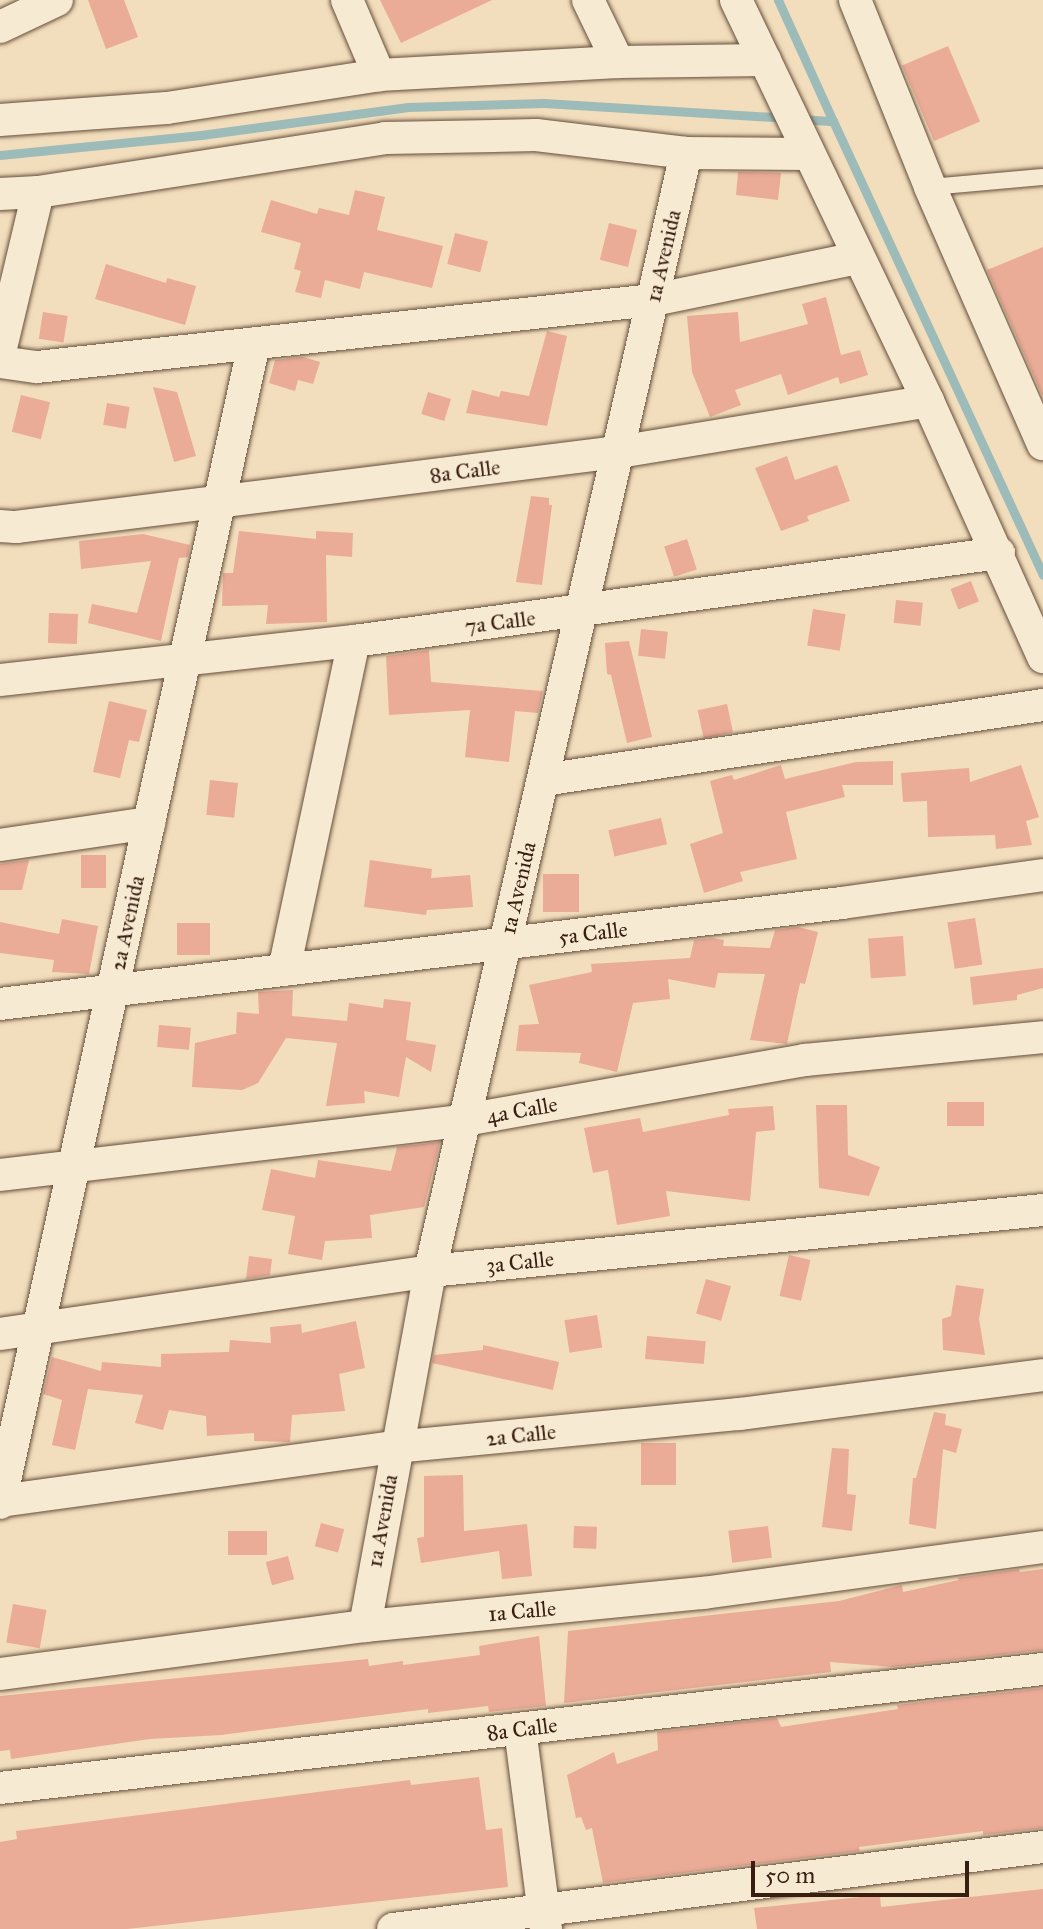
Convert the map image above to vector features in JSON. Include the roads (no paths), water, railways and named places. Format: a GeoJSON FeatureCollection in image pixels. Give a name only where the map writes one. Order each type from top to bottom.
{"type":"FeatureCollection","features":[{"type":"Feature","properties":{"kind":"street"},"geometry":{"type":"LineString","coordinates":[[0,27],[57,0]]}},
{"type":"Feature","properties":{"kind":"street"},"geometry":{"type":"LineString","coordinates":[[347,0],[379,75]]}},
{"type":"Feature","properties":{"kind":"street"},"geometry":{"type":"LineString","coordinates":[[588,0],[618,62]]}},
{"type":"Feature","properties":{"kind":"street"},"geometry":{"type":"LineString","coordinates":[[736,0],[928,401],[999,553],[1043,657]]}},
{"type":"Feature","properties":{"kind":"street"},"geometry":{"type":"LineString","coordinates":[[855,0],[930,187],[1043,444]]}},
{"type":"Feature","properties":{"kind":"street"},"geometry":{"type":"LineString","coordinates":[[0,120],[167,108],[379,75],[618,62],[765,60]]}},
{"type":"Feature","properties":{"kind":"street"},"geometry":{"type":"LineString","coordinates":[[0,194],[38,192],[385,138],[536,135],[686,153],[804,144]]}},
{"type":"Feature","properties":{"kind":"street","name":"1a Avenida"},"geometry":{"type":"LineString","coordinates":[[365,1626],[395,1447],[430,1271],[686,153]]}},
{"type":"Feature","properties":{"kind":"street"},"geometry":{"type":"LineString","coordinates":[[0,352],[38,192]]}},
{"type":"Feature","properties":{"kind":"street"},"geometry":{"type":"LineString","coordinates":[[0,362],[37,367],[653,300],[858,258]]}},
{"type":"Feature","properties":{"kind":"street","name":"2a Avenida"},"geometry":{"type":"LineString","coordinates":[[0,1501],[254,344]]}},
{"type":"Feature","properties":{"kind":"street","name":"8a Calle"},"geometry":{"type":"LineString","coordinates":[[0,526],[618,452],[928,401]]}},
{"type":"Feature","properties":{"kind":"street","name":"7a Calle"},"geometry":{"type":"LineString","coordinates":[[0,680],[354,641],[999,553]]}},
{"type":"Feature","properties":{"kind":"street"},"geometry":{"type":"LineString","coordinates":[[284,970],[354,641]]}},
{"type":"Feature","properties":{"kind":"street"},"geometry":{"type":"LineString","coordinates":[[543,780],[1043,705]]}},
{"type":"Feature","properties":{"kind":"street"},"geometry":{"type":"LineString","coordinates":[[0,845],[149,823]]}},
{"type":"Feature","properties":{"kind":"street","name":"5a Calle"},"geometry":{"type":"LineString","coordinates":[[0,1004],[506,944],[1043,875]]}},
{"type":"Feature","properties":{"kind":"street","name":"4a Calle"},"geometry":{"type":"LineString","coordinates":[[0,1175],[465,1120],[805,1060],[1043,1037]]}},
{"type":"Feature","properties":{"kind":"street","name":"3a Calle"},"geometry":{"type":"LineString","coordinates":[[0,1334],[430,1271],[1043,1210]]}},
{"type":"Feature","properties":{"kind":"street","name":"2a Calle"},"geometry":{"type":"LineString","coordinates":[[0,1501],[395,1447],[739,1414],[1043,1375]]}},
{"type":"Feature","properties":{"kind":"street","name":"1a Calle"},"geometry":{"type":"LineString","coordinates":[[0,1674],[365,1626],[703,1593],[1043,1547]]}},
{"type":"Feature","properties":{"kind":"street","name":"8a Calle"},"geometry":{"type":"LineString","coordinates":[[0,1788],[1043,1669]]}},
{"type":"Feature","properties":{"kind":"street"},"geometry":{"type":"LineString","coordinates":[[520,1729],[545,1919]]}},
{"type":"Feature","properties":{"kind":"street"},"geometry":{"type":"LineString","coordinates":[[393,1929],[545,1919],[1043,1847]]}},
{"type":"Feature","properties":{"kind":"lane"},"geometry":{"type":"LineString","coordinates":[[930,187],[1043,177]]}},
{"type":"Feature","properties":{"kind":"waterway"},"geometry":{"type":"LineString","coordinates":[[778,0],[833,121]]}},
{"type":"Feature","properties":{"kind":"waterway"},"geometry":{"type":"LineString","coordinates":[[0,155],[201,135],[408,107],[544,103],[786,118]]}},
{"type":"Feature","properties":{"kind":"waterway"},"geometry":{"type":"LineString","coordinates":[[801,119],[833,121],[1043,575]]}}]}
